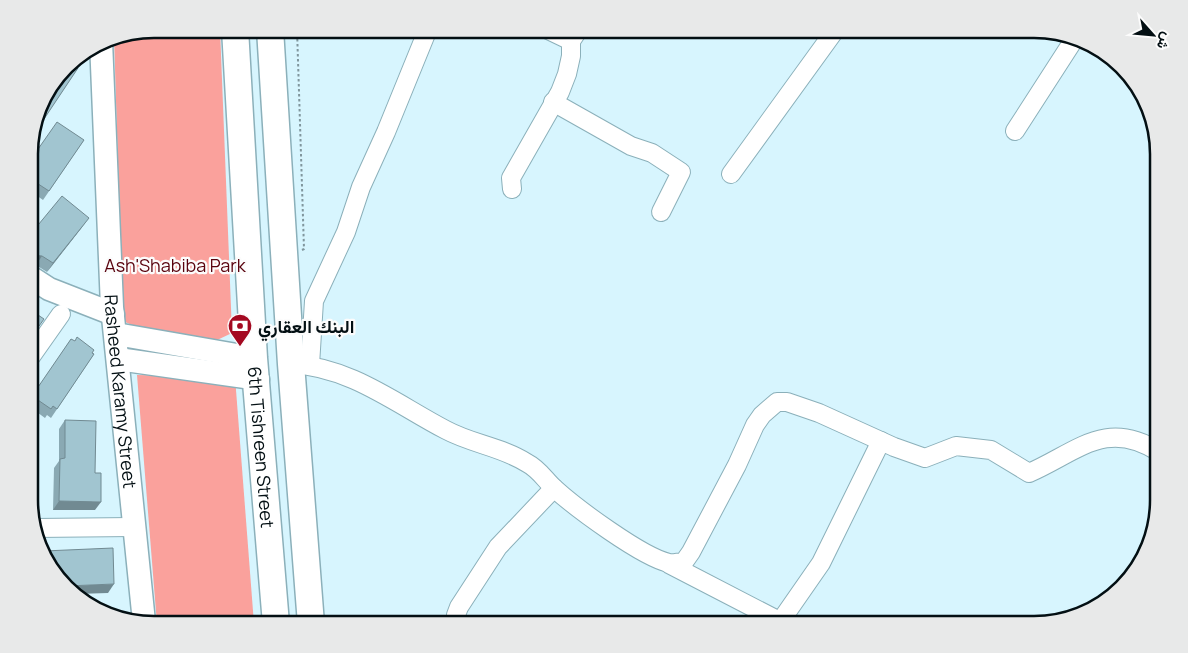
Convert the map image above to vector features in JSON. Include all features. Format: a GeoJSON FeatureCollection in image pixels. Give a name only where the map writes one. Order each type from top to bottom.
{"type":"FeatureCollection","features":[{"type":"Feature","properties":{"kind":"highway","name":"6th Tishreen Street"},"geometry":{"type":"LineString","coordinates":[[236,38],[256,368],[275,616]]}},
{"type":"Feature","properties":{"kind":"highway","name":"6th Tishreen Street"},"geometry":{"type":"LineString","coordinates":[[271,38],[284,259],[300,364],[311,616]]}},
{"type":"Feature","properties":{"kind":"main road","name":"Rasheed Karamy Street"},"geometry":{"type":"LineString","coordinates":[[101,49],[114,318],[133,527],[143,615]]}},
{"type":"Feature","properties":{"kind":"main road"},"geometry":{"type":"LineString","coordinates":[[38,281],[49,288],[114,318],[256,368]]}},
{"type":"Feature","properties":{"kind":"main road"},"geometry":{"type":"LineString","coordinates":[[118,359],[256,368]]}},
{"type":"Feature","properties":{"kind":"street"},"geometry":{"type":"LineString","coordinates":[[424,38],[386,132],[361,186],[346,232],[314,302],[300,364],[342,375],[390,396],[460,437],[515,456],[540,472],[554,488],[630,544],[767,615]]}},
{"type":"Feature","properties":{"kind":"street"},"geometry":{"type":"LineString","coordinates":[[512,189],[511,178],[554,102],[567,74],[574,38]]}},
{"type":"Feature","properties":{"kind":"street"},"geometry":{"type":"LineString","coordinates":[[731,174],[829,38]]}},
{"type":"Feature","properties":{"kind":"street"},"geometry":{"type":"LineString","coordinates":[[1015,131],[1072,43]]}},
{"type":"Feature","properties":{"kind":"street"},"geometry":{"type":"LineString","coordinates":[[554,102],[631,146],[652,153],[681,172],[660,212]]}},
{"type":"Feature","properties":{"kind":"street"},"geometry":{"type":"LineString","coordinates":[[38,347],[61,314]]}},
{"type":"Feature","properties":{"kind":"street"},"geometry":{"type":"LineString","coordinates":[[670,564],[684,562],[691,552],[737,465],[755,425],[762,414],[777,402],[787,402],[819,413],[881,441],[925,458],[956,446],[991,450],[1029,473],[1081,444],[1111,437],[1134,439],[1150,447]]}},
{"type":"Feature","properties":{"kind":"street"},"geometry":{"type":"LineString","coordinates":[[787,615],[821,563],[881,441]]}},
{"type":"Feature","properties":{"kind":"street"},"geometry":{"type":"LineString","coordinates":[[456,616],[498,546],[554,488]]}},
{"type":"Feature","properties":{"kind":"street"},"geometry":{"type":"LineString","coordinates":[[41,528],[133,527]]}},
{"type":"Feature","properties":{"kind":"path"},"geometry":{"type":"LineString","coordinates":[[284,259],[304,249],[297,38]]}},
{"type":"Feature","properties":{"kind":"green space","name":"Ash'Shabiba Park"},"geometry":{"type":"Polygon","coordinates":[[[138,38],[220,38],[232,333],[215,341],[152,334],[123,321],[114,44],[138,38]]]}},
{"type":"Feature","properties":{"kind":"green space"},"geometry":{"type":"Polygon","coordinates":[[[137,375],[235,377],[253,616],[156,616],[137,375]]]}},
{"type":"Feature","properties":{"kind":"building"},"geometry":{"type":"Polygon","coordinates":[[[76,67],[78,68],[44,119],[49,102],[66,77],[76,67]]]}},
{"type":"Feature","properties":{"kind":"building"},"geometry":{"type":"Polygon","coordinates":[[[57,122],[84,140],[49,191],[38,184],[38,149],[57,122]]]}},
{"type":"Feature","properties":{"kind":"building"},"geometry":{"type":"Polygon","coordinates":[[[62,196],[89,218],[53,263],[38,256],[38,225],[62,196]]]}},
{"type":"Feature","properties":{"kind":"building"},"geometry":{"type":"Polygon","coordinates":[[[38,315],[44,319],[38,327],[38,315]]]}},
{"type":"Feature","properties":{"kind":"building"},"geometry":{"type":"Polygon","coordinates":[[[77,337],[94,350],[92,353],[94,354],[57,409],[53,406],[51,409],[38,400],[38,387],[71,339],[75,341],[77,337]]]}},
{"type":"Feature","properties":{"kind":"building"},"geometry":{"type":"Polygon","coordinates":[[[65,420],[96,421],[95,473],[101,473],[101,502],[59,501],[60,459],[65,458],[65,420]]]}},
{"type":"Feature","properties":{"kind":"building"},"geometry":{"type":"Polygon","coordinates":[[[113,548],[114,584],[75,586],[61,570],[49,551],[113,548]]]}},
{"type":"Feature","properties":{"kind":"place","name":"البنك العقاري"},"geometry":{"type":"Point","coordinates":[240,347]}}]}
